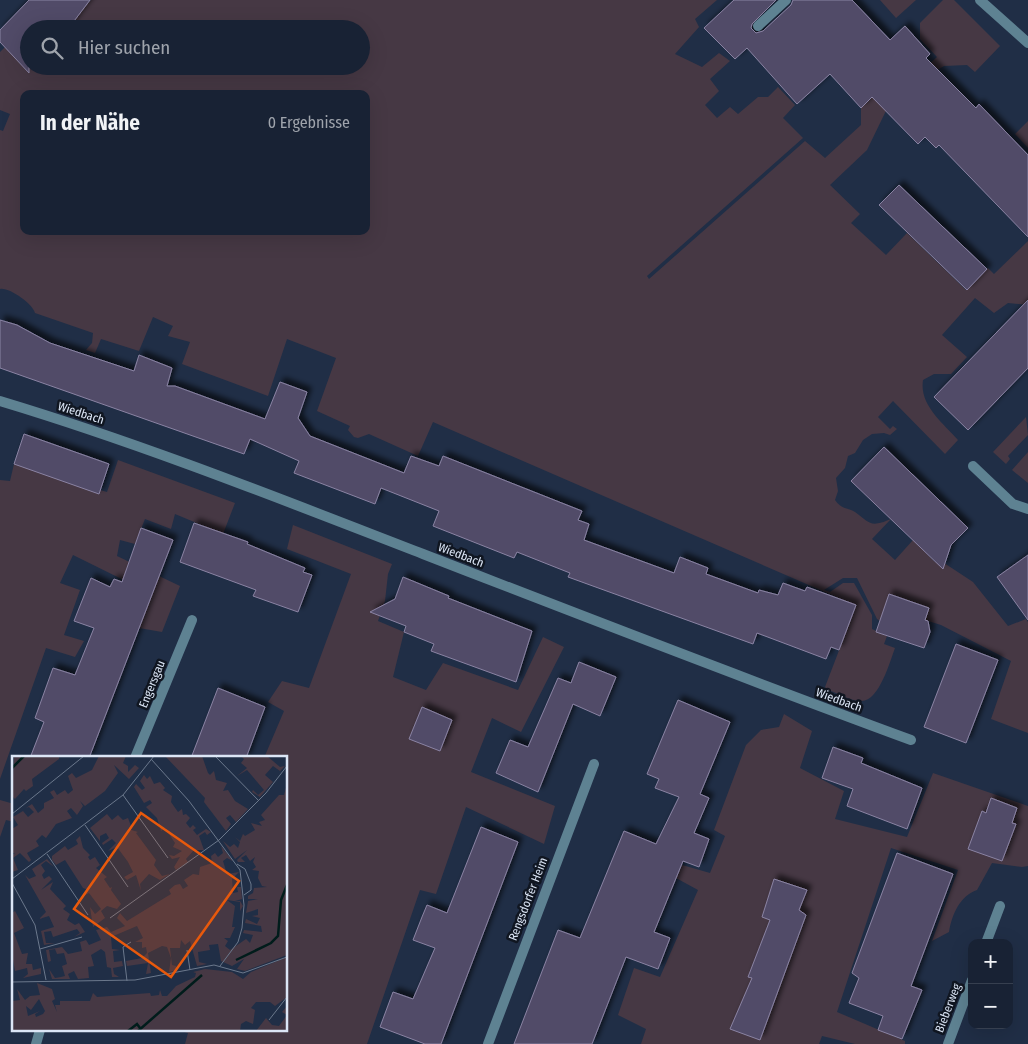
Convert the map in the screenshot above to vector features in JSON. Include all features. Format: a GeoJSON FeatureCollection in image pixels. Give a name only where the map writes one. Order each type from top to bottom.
{"type":"FeatureCollection","features":[{"type":"Feature","properties":{"kind":"street"},"geometry":{"type":"LineString","coordinates":[[758,26],[786,0]]}},
{"type":"Feature","properties":{"kind":"street"},"geometry":{"type":"LineString","coordinates":[[980,0],[1028,43]]}},
{"type":"Feature","properties":{"kind":"street","name":"Wiedbach"},"geometry":{"type":"LineString","coordinates":[[0,401],[111,436],[273,496],[684,655],[911,740]]}},
{"type":"Feature","properties":{"kind":"street"},"geometry":{"type":"LineString","coordinates":[[973,466],[1013,504],[1028,509]]}},
{"type":"Feature","properties":{"kind":"street","name":"Engersgau"},"geometry":{"type":"LineString","coordinates":[[137,756],[192,620]]}},
{"type":"Feature","properties":{"kind":"street","name":"Rengsdorfer Heim"},"geometry":{"type":"LineString","coordinates":[[488,1044],[594,764]]}},
{"type":"Feature","properties":{"kind":"street"},"geometry":{"type":"LineString","coordinates":[[988,939],[1000,906]]}},
{"type":"Feature","properties":{"kind":"street","name":"Bieberweg"},"geometry":{"type":"LineString","coordinates":[[948,1044],[970,984]]}},
{"type":"Feature","properties":{"kind":"shaded area"},"geometry":{"type":"Polygon","coordinates":[[[91,0],[717,0],[695,19],[699,27],[675,54],[702,67],[719,53],[730,61],[710,79],[719,91],[705,105],[717,118],[730,107],[738,114],[758,97],[768,97],[778,87],[795,105],[783,118],[803,138],[647,276],[649,279],[805,141],[825,158],[861,125],[861,108],[888,82],[898,86],[867,150],[830,185],[860,214],[851,223],[886,255],[907,233],[966,290],[988,268],[994,274],[1028,241],[1028,305],[1008,303],[994,313],[975,298],[942,335],[967,357],[951,374],[934,374],[923,380],[923,389],[928,405],[958,440],[945,454],[893,401],[878,417],[890,429],[893,426],[897,429],[890,435],[884,433],[872,434],[863,440],[855,453],[848,456],[845,468],[836,478],[838,491],[835,500],[841,506],[871,523],[879,523],[891,519],[872,539],[895,560],[913,540],[935,562],[938,559],[973,582],[1008,626],[1026,619],[1028,622],[1028,733],[991,719],[1011,661],[941,625],[925,620],[929,608],[890,594],[880,621],[877,619],[857,578],[843,578],[824,590],[830,592],[843,583],[854,583],[872,615],[872,629],[887,636],[884,644],[895,648],[883,680],[873,695],[867,700],[857,701],[828,690],[825,687],[843,640],[848,602],[433,422],[418,456],[369,434],[358,438],[354,437],[348,430],[350,426],[317,411],[336,358],[287,339],[268,396],[182,364],[190,342],[168,336],[173,326],[153,317],[139,351],[101,339],[95,353],[86,350],[92,343],[93,333],[35,313],[30,305],[20,297],[0,289],[0,130],[3,131],[10,114],[0,110],[0,52],[5,47],[20,59],[20,75],[370,75],[370,20],[68,20],[91,0]]]}},
{"type":"Feature","properties":{"kind":"shaded area"},"geometry":{"type":"Polygon","coordinates":[[[880,0],[916,0],[896,18],[880,0]]]}},
{"type":"Feature","properties":{"kind":"shaded area"},"geometry":{"type":"Polygon","coordinates":[[[943,0],[954,0],[1000,46],[975,72],[967,65],[944,66],[893,97],[937,57],[920,39],[920,23],[943,0]]]}},
{"type":"Feature","properties":{"kind":"shaded area"},"geometry":{"type":"Polygon","coordinates":[[[1028,121],[1028,148],[1015,134],[1028,121]]]}},
{"type":"Feature","properties":{"kind":"shaded area"},"geometry":{"type":"Polygon","coordinates":[[[1026,417],[1028,435],[1008,456],[1010,459],[1006,464],[993,452],[1026,417]]]}},
{"type":"Feature","properties":{"kind":"shaded area"},"geometry":{"type":"Polygon","coordinates":[[[1028,452],[1028,483],[1012,470],[1028,452]]]}},
{"type":"Feature","properties":{"kind":"shaded area"},"geometry":{"type":"Polygon","coordinates":[[[118,460],[235,503],[223,534],[175,514],[171,529],[145,519],[135,544],[120,540],[117,556],[180,586],[162,632],[139,628],[152,594],[73,555],[60,583],[80,590],[64,635],[84,641],[75,657],[46,648],[0,779],[0,480],[10,481],[14,464],[107,492],[118,460]]]}},
{"type":"Feature","properties":{"kind":"shaded area"},"geometry":{"type":"Polygon","coordinates":[[[293,525],[392,564],[388,574],[385,601],[378,621],[404,632],[393,677],[426,690],[443,663],[518,690],[543,637],[564,647],[521,732],[492,718],[471,772],[555,806],[544,844],[466,807],[436,894],[420,890],[367,1044],[185,1044],[188,1033],[185,1032],[288,1032],[288,756],[265,756],[284,711],[268,702],[282,681],[309,688],[351,574],[287,549],[293,525]]]}},
{"type":"Feature","properties":{"kind":"shaded area"},"geometry":{"type":"Polygon","coordinates":[[[784,714],[812,731],[800,768],[844,791],[835,819],[907,837],[933,773],[1028,806],[1028,866],[992,863],[977,890],[961,901],[952,919],[949,932],[932,941],[958,870],[891,848],[837,1012],[905,1041],[905,1044],[855,1044],[822,1036],[819,1044],[641,1044],[646,1029],[618,1015],[634,968],[660,977],[698,890],[676,878],[682,865],[710,873],[725,836],[714,830],[746,745],[761,730],[779,727],[784,714]]]}},
{"type":"Feature","properties":{"kind":"shaded area"},"geometry":{"type":"Polygon","coordinates":[[[0,800],[12,803],[12,822],[6,820],[0,837],[0,800]]]}},
{"type":"Feature","properties":{"kind":"building"},"geometry":{"type":"Polygon","coordinates":[[[29,0],[90,0],[75,20],[20,20],[20,63],[0,42],[0,30],[29,0]]]}},
{"type":"Feature","properties":{"kind":"building"},"geometry":{"type":"Polygon","coordinates":[[[734,0],[776,0],[752,24],[751,28],[756,33],[763,31],[791,5],[793,0],[852,0],[890,40],[905,26],[930,54],[926,58],[976,108],[979,104],[1028,155],[1028,237],[939,145],[936,148],[925,137],[918,144],[872,97],[861,108],[830,74],[797,104],[747,48],[735,59],[704,28],[734,0]]]}},
{"type":"Feature","properties":{"kind":"building"},"geometry":{"type":"Polygon","coordinates":[[[899,185],[987,269],[967,290],[879,205],[899,185]]]}},
{"type":"Feature","properties":{"kind":"building"},"geometry":{"type":"Polygon","coordinates":[[[1028,300],[1028,368],[968,430],[934,397],[1028,300]]]}},
{"type":"Feature","properties":{"kind":"building"},"geometry":{"type":"Polygon","coordinates":[[[0,320],[17,325],[50,343],[134,371],[139,355],[172,368],[167,386],[175,386],[265,419],[280,382],[307,392],[298,418],[310,436],[404,473],[411,456],[439,466],[443,456],[582,511],[578,520],[589,524],[584,540],[674,573],[680,557],[708,568],[706,574],[758,593],[759,590],[778,595],[783,583],[805,591],[807,587],[856,605],[839,650],[831,647],[826,659],[757,633],[753,644],[568,577],[570,573],[517,552],[514,558],[433,526],[439,511],[381,488],[375,504],[294,473],[299,461],[250,439],[244,454],[0,368],[0,320]]]}},
{"type":"Feature","properties":{"kind":"building"},"geometry":{"type":"Polygon","coordinates":[[[24,434],[109,464],[99,494],[14,464],[24,434]]]}},
{"type":"Feature","properties":{"kind":"building"},"geometry":{"type":"Polygon","coordinates":[[[884,447],[968,528],[951,545],[943,569],[851,481],[884,447]]]}},
{"type":"Feature","properties":{"kind":"building"},"geometry":{"type":"Polygon","coordinates":[[[194,523],[248,542],[247,544],[305,568],[303,572],[312,575],[298,612],[253,596],[256,590],[180,562],[194,523]]]}},
{"type":"Feature","properties":{"kind":"building"},"geometry":{"type":"Polygon","coordinates":[[[141,528],[173,540],[90,756],[31,756],[44,722],[35,718],[53,668],[75,675],[94,628],[74,621],[91,578],[110,587],[114,579],[122,582],[141,528]]]}},
{"type":"Feature","properties":{"kind":"building"},"geometry":{"type":"Polygon","coordinates":[[[1028,555],[1028,620],[997,577],[1028,555]]]}},
{"type":"Feature","properties":{"kind":"building"},"geometry":{"type":"Polygon","coordinates":[[[403,577],[449,596],[448,598],[532,631],[516,682],[431,651],[434,644],[404,632],[406,626],[370,612],[395,599],[403,577]]]}},
{"type":"Feature","properties":{"kind":"building"},"geometry":{"type":"Polygon","coordinates":[[[889,594],[929,608],[925,620],[928,621],[930,632],[924,648],[876,632],[889,594]]]}},
{"type":"Feature","properties":{"kind":"building"},"geometry":{"type":"Polygon","coordinates":[[[956,644],[998,660],[966,743],[924,727],[956,644]]]}},
{"type":"Feature","properties":{"kind":"building"},"geometry":{"type":"Polygon","coordinates":[[[579,662],[616,677],[600,716],[573,704],[538,792],[496,773],[510,740],[528,747],[558,678],[571,683],[579,662]]]}},
{"type":"Feature","properties":{"kind":"building"},"geometry":{"type":"Polygon","coordinates":[[[218,688],[265,707],[247,756],[192,756],[218,688]]]}},
{"type":"Feature","properties":{"kind":"building"},"geometry":{"type":"Polygon","coordinates":[[[678,700],[730,722],[700,794],[709,798],[694,833],[709,839],[699,867],[683,861],[654,932],[670,938],[658,969],[626,957],[592,1044],[514,1044],[558,930],[580,938],[624,831],[656,844],[679,797],[655,788],[659,779],[647,774],[678,700]]]}},
{"type":"Feature","properties":{"kind":"building"},"geometry":{"type":"Polygon","coordinates":[[[422,707],[452,720],[440,751],[409,739],[422,707]]]}},
{"type":"Feature","properties":{"kind":"building"},"geometry":{"type":"Polygon","coordinates":[[[833,747],[863,758],[861,763],[922,788],[907,829],[847,806],[853,789],[822,778],[833,747]]]}},
{"type":"Feature","properties":{"kind":"building"},"geometry":{"type":"Polygon","coordinates":[[[991,798],[1017,808],[1012,823],[1016,824],[1002,861],[968,849],[982,811],[986,813],[991,798]]]}},
{"type":"Feature","properties":{"kind":"building"},"geometry":{"type":"Polygon","coordinates":[[[481,827],[518,842],[441,1044],[425,1044],[380,1027],[393,992],[413,999],[435,948],[413,940],[422,917],[427,905],[447,913],[481,827]]]}},
{"type":"Feature","properties":{"kind":"building"},"geometry":{"type":"Polygon","coordinates":[[[897,853],[953,874],[911,986],[922,990],[902,1039],[878,1030],[883,1016],[849,1003],[859,978],[852,973],[897,853]]]}},
{"type":"Feature","properties":{"kind":"building"},"geometry":{"type":"Polygon","coordinates":[[[774,879],[807,890],[799,910],[806,915],[760,1040],[730,1029],[752,978],[748,977],[770,920],[762,917],[774,879]]]}}]}
